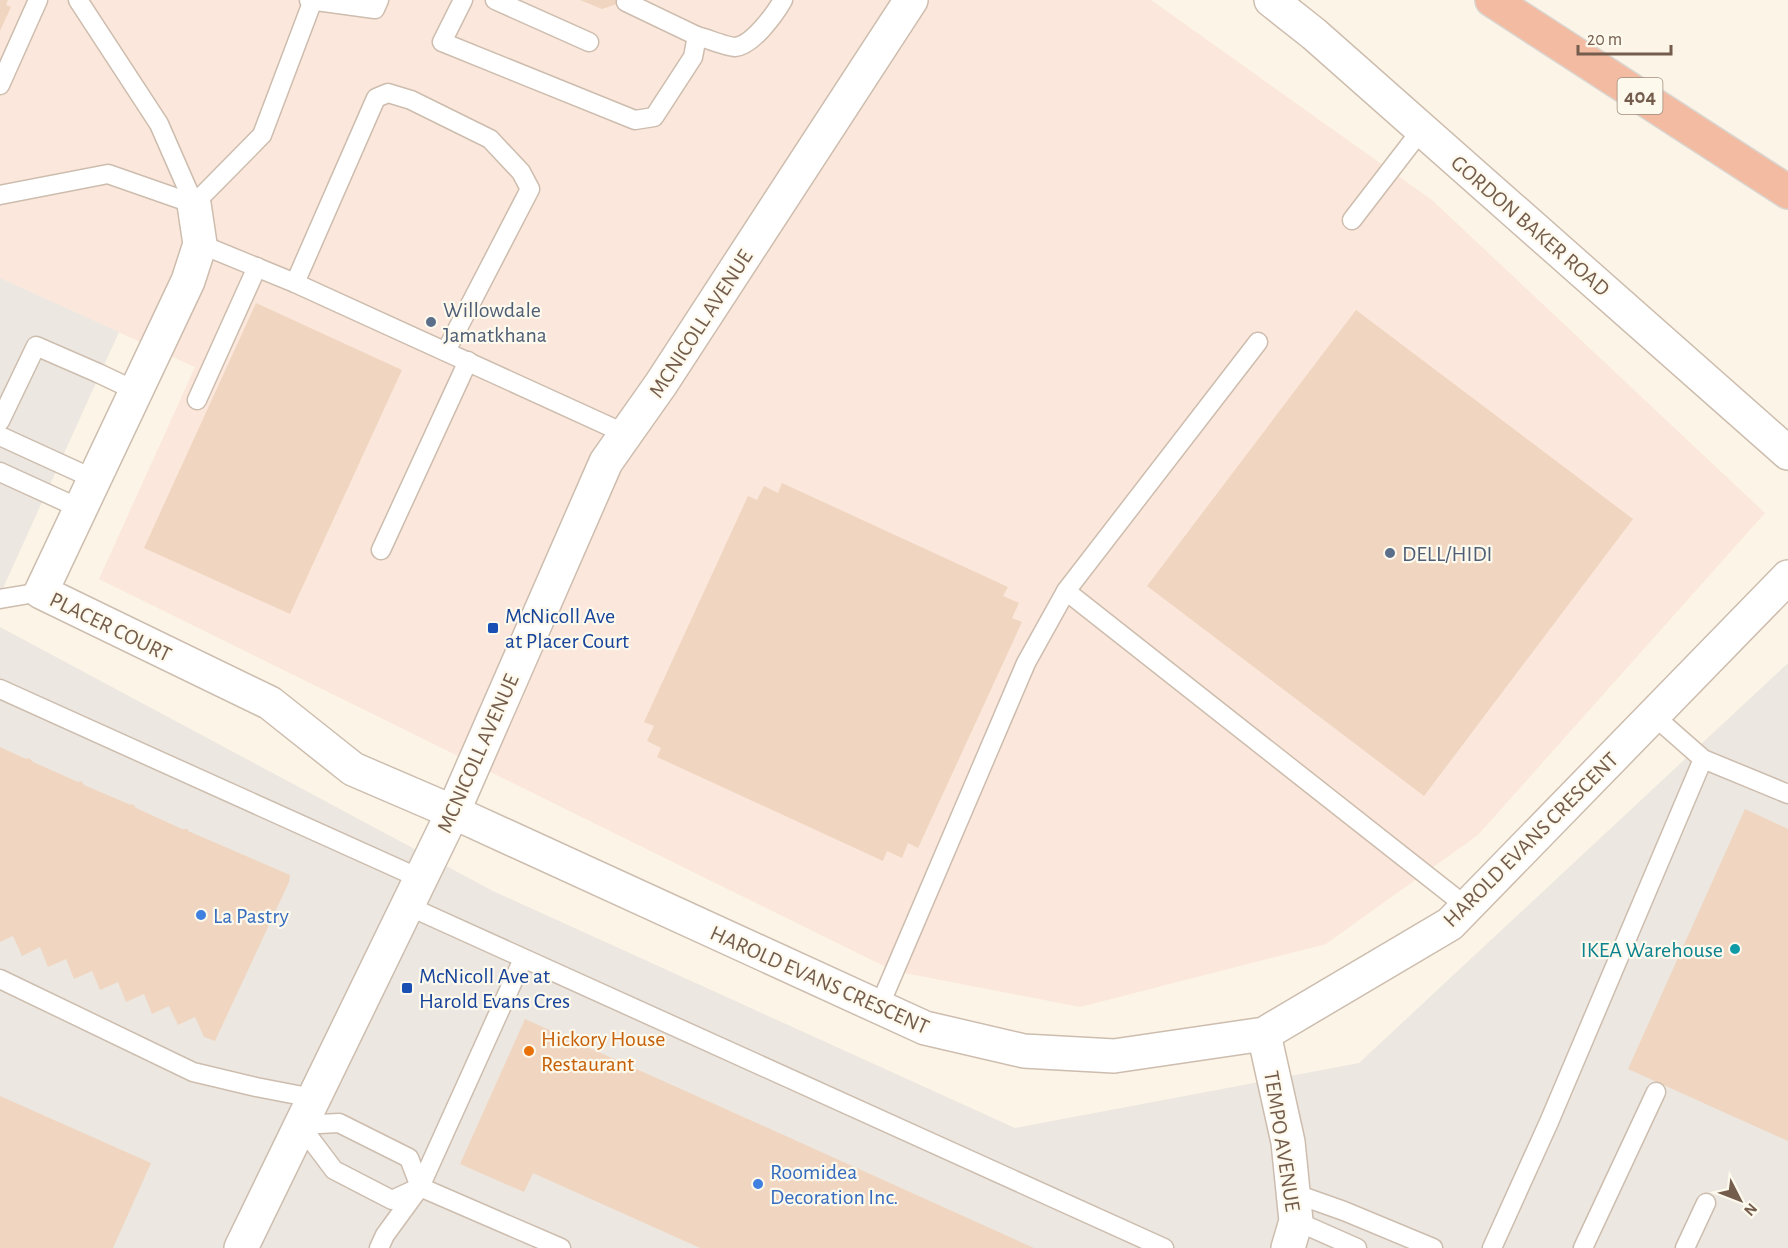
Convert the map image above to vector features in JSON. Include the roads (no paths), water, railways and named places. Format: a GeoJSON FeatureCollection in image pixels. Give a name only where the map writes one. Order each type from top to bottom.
{"type":"FeatureCollection","features":[{"type":"Feature","properties":{"kind":"highway","name":"404"},"geometry":{"type":"LineString","coordinates":[[1492,0],[1788,192]]}},
{"type":"Feature","properties":{"kind":"street","name":"MCNICOLL AVENUE"},"geometry":{"type":"LineString","coordinates":[[241,1248],[453,812],[606,462],[668,374],[911,0]]}},
{"type":"Feature","properties":{"kind":"street","name":"GORDON BAKER ROAD"},"geometry":{"type":"LineString","coordinates":[[1271,0],[1314,34],[1788,453]]}},
{"type":"Feature","properties":{"kind":"street","name":"PLACER COURT"},"geometry":{"type":"LineString","coordinates":[[194,204],[200,244],[188,281],[41,592],[270,703],[353,769],[453,812]]}},
{"type":"Feature","properties":{"kind":"street","name":"HAROLD EVANS CRESCENT"},"geometry":{"type":"LineString","coordinates":[[453,812],[925,1028],[1024,1051],[1114,1056],[1264,1034],[1450,924],[1788,577]]}},
{"type":"Feature","properties":{"kind":"street","name":"TEMPO AVENUE"},"geometry":{"type":"LineString","coordinates":[[1264,1034],[1288,1142],[1293,1221]]}},
{"type":"Feature","properties":{"kind":"lane"},"geometry":{"type":"LineString","coordinates":[[0,85],[38,0]]}},
{"type":"Feature","properties":{"kind":"lane"},"geometry":{"type":"LineString","coordinates":[[78,0],[159,124],[194,204]]}},
{"type":"Feature","properties":{"kind":"lane"},"geometry":{"type":"LineString","coordinates":[[194,204],[262,135],[311,1],[375,9],[379,0]]}},
{"type":"Feature","properties":{"kind":"lane"},"geometry":{"type":"LineString","coordinates":[[463,0],[442,42],[635,120],[654,117],[693,57],[697,36]]}},
{"type":"Feature","properties":{"kind":"lane"},"geometry":{"type":"LineString","coordinates":[[495,0],[589,42]]}},
{"type":"Feature","properties":{"kind":"lane"},"geometry":{"type":"LineString","coordinates":[[626,2],[697,36],[735,47],[751,39],[776,12],[783,0]]}},
{"type":"Feature","properties":{"kind":"lane"},"geometry":{"type":"LineString","coordinates":[[295,283],[376,98],[388,93],[411,100],[490,139],[521,172],[530,189],[446,351]]}},
{"type":"Feature","properties":{"kind":"lane"},"geometry":{"type":"LineString","coordinates":[[1352,220],[1422,129]]}},
{"type":"Feature","properties":{"kind":"lane"},"geometry":{"type":"LineString","coordinates":[[0,195],[108,174],[194,204]]}},
{"type":"Feature","properties":{"kind":"lane"},"geometry":{"type":"LineString","coordinates":[[200,244],[295,283],[626,434]]}},
{"type":"Feature","properties":{"kind":"lane"},"geometry":{"type":"LineString","coordinates":[[197,400],[257,267]]}},
{"type":"Feature","properties":{"kind":"lane"},"geometry":{"type":"LineString","coordinates":[[879,1007],[1026,663],[1066,591],[1258,342]]}},
{"type":"Feature","properties":{"kind":"lane"},"geometry":{"type":"LineString","coordinates":[[0,421],[36,346],[136,391]]}},
{"type":"Feature","properties":{"kind":"lane"},"geometry":{"type":"LineString","coordinates":[[381,550],[468,361]]}},
{"type":"Feature","properties":{"kind":"lane"},"geometry":{"type":"LineString","coordinates":[[0,436],[94,479]]}},
{"type":"Feature","properties":{"kind":"lane"},"geometry":{"type":"LineString","coordinates":[[0,472],[81,509]]}},
{"type":"Feature","properties":{"kind":"lane"},"geometry":{"type":"LineString","coordinates":[[1066,591],[1467,907]]}},
{"type":"Feature","properties":{"kind":"lane"},"geometry":{"type":"LineString","coordinates":[[0,599],[41,592]]}},
{"type":"Feature","properties":{"kind":"lane"},"geometry":{"type":"LineString","coordinates":[[0,689],[413,892],[523,959],[1164,1248]]}},
{"type":"Feature","properties":{"kind":"lane"},"geometry":{"type":"LineString","coordinates":[[1653,715],[1703,759],[1788,794]]}},
{"type":"Feature","properties":{"kind":"lane"},"geometry":{"type":"LineString","coordinates":[[1492,1248],[1549,1122],[1703,759]]}},
{"type":"Feature","properties":{"kind":"lane"},"geometry":{"type":"LineString","coordinates":[[379,1248],[385,1235],[420,1187],[523,959]]}},
{"type":"Feature","properties":{"kind":"lane"},"geometry":{"type":"LineString","coordinates":[[0,979],[193,1071],[256,1087],[307,1112],[339,1123],[409,1158],[420,1187],[561,1248]]}},
{"type":"Feature","properties":{"kind":"lane"},"geometry":{"type":"LineString","coordinates":[[1583,1248],[1656,1092]]}},
{"type":"Feature","properties":{"kind":"lane"},"geometry":{"type":"LineString","coordinates":[[307,1112],[334,1170],[392,1200],[420,1187]]}},
{"type":"Feature","properties":{"kind":"lane"},"geometry":{"type":"LineString","coordinates":[[1685,1248],[1706,1203]]}},
{"type":"Feature","properties":{"kind":"lane"},"geometry":{"type":"LineString","coordinates":[[1293,1221],[1344,1211],[1433,1248]]}},
{"type":"Feature","properties":{"kind":"lane"},"geometry":{"type":"LineString","coordinates":[[1293,1221],[1357,1248]]}},
{"type":"Feature","properties":{"kind":"place","name":"Willowdale Jamatkhana"},"geometry":{"type":"Point","coordinates":[431,322]}},
{"type":"Feature","properties":{"kind":"place","name":"DELL/HIDI"},"geometry":{"type":"Point","coordinates":[1390,553]}},
{"type":"Feature","properties":{"kind":"place","name":"McNicoll Ave at Placer Court"},"geometry":{"type":"Point","coordinates":[493,628]}},
{"type":"Feature","properties":{"kind":"place","name":"La Pastry"},"geometry":{"type":"Point","coordinates":[201,915]}},
{"type":"Feature","properties":{"kind":"place","name":"IKEA Warehouse"},"geometry":{"type":"Point","coordinates":[1735,949]}},
{"type":"Feature","properties":{"kind":"place","name":"McNicoll Ave at Harold Evans Cres"},"geometry":{"type":"Point","coordinates":[407,988]}},
{"type":"Feature","properties":{"kind":"place","name":"Hickory House Restaurant"},"geometry":{"type":"Point","coordinates":[529,1051]}},
{"type":"Feature","properties":{"kind":"place","name":"Roomidea Decoration Inc."},"geometry":{"type":"Point","coordinates":[758,1184]}}]}
